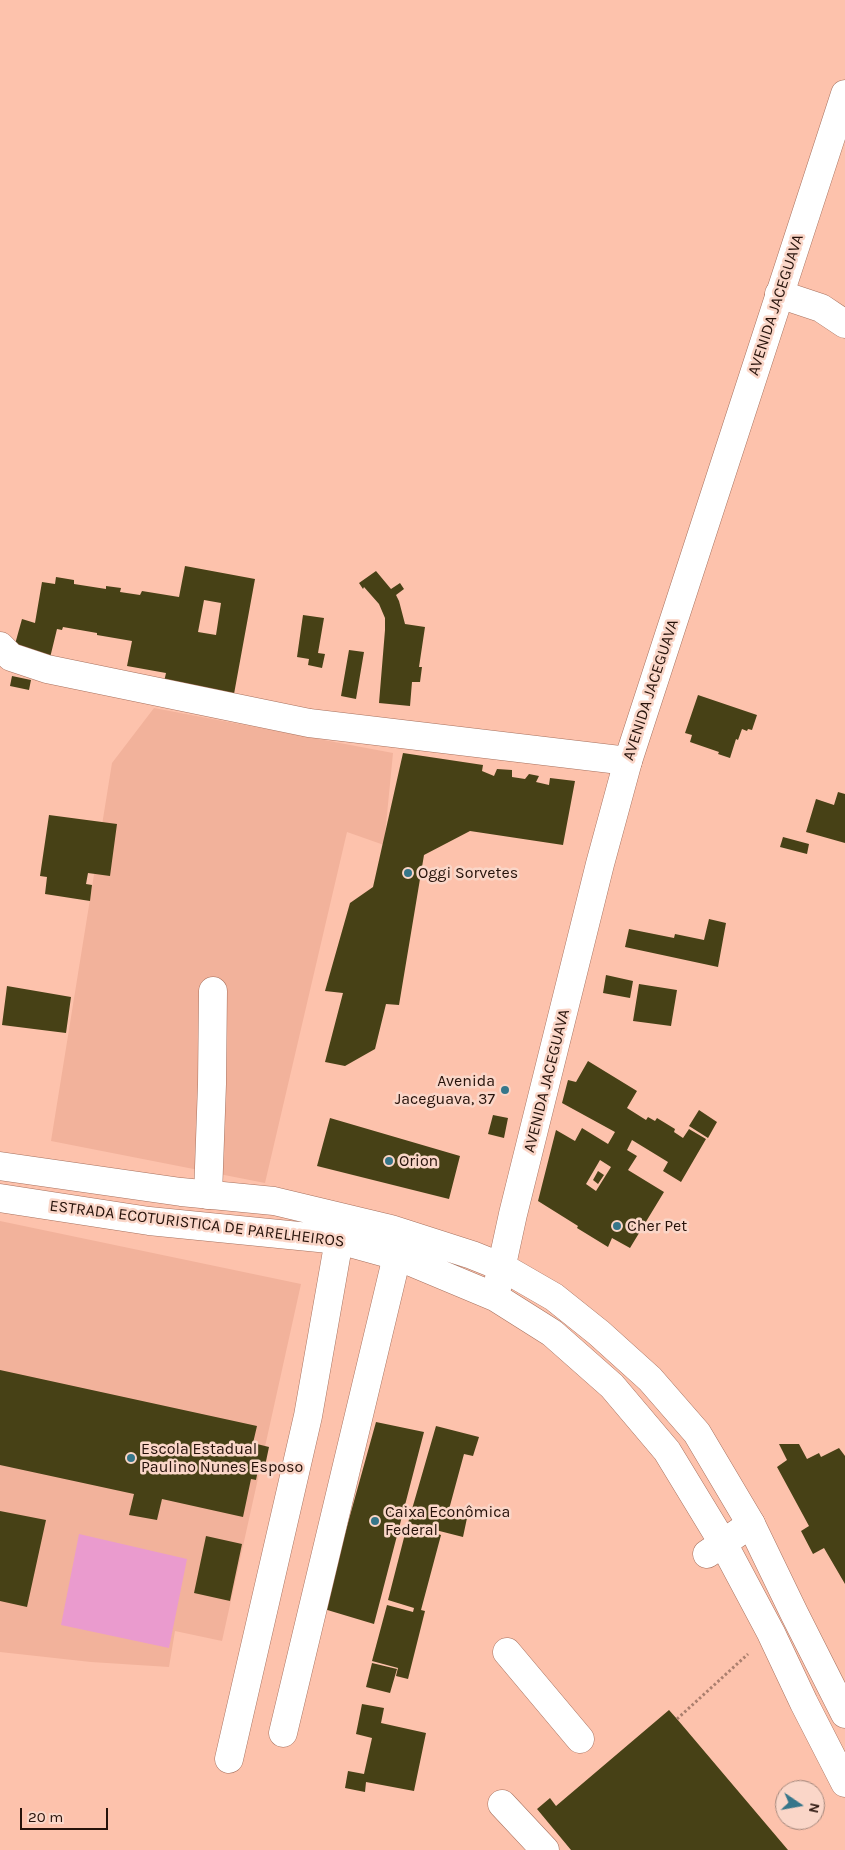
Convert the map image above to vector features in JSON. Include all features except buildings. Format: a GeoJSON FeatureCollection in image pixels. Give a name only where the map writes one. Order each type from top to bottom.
{"type":"FeatureCollection","features":[{"type":"Feature","properties":{"kind":"main road","name":"AVENIDA JACEGUAVA"},"geometry":{"type":"LineString","coordinates":[[495,1297],[513,1214],[600,864],[628,761],[845,94]]}},
{"type":"Feature","properties":{"kind":"main road"},"geometry":{"type":"LineString","coordinates":[[779,294],[821,308],[845,324]]}},
{"type":"Feature","properties":{"kind":"main road"},"geometry":{"type":"LineString","coordinates":[[0,646],[11,657],[47,669],[309,723],[628,761]]}},
{"type":"Feature","properties":{"kind":"main road"},"geometry":{"type":"LineString","coordinates":[[208,1195],[213,991]]}},
{"type":"Feature","properties":{"kind":"main road","name":"ESTRADA ECOTURISTICA DE PARELHEIROS"},"geometry":{"type":"LineString","coordinates":[[0,1166],[208,1195],[274,1201],[391,1229],[472,1255],[502,1267],[554,1297],[599,1333],[650,1379],[697,1433],[752,1524],[794,1614],[845,1714]]}},
{"type":"Feature","properties":{"kind":"main road","name":"ESTRADA ECOTURISTICA DE PARELHEIROS"},"geometry":{"type":"LineString","coordinates":[[0,1198],[149,1220],[339,1240],[397,1256],[495,1297],[552,1333],[612,1386],[667,1451],[715,1549],[771,1633],[845,1783]]}},
{"type":"Feature","properties":{"kind":"main road"},"geometry":{"type":"LineString","coordinates":[[229,1759],[308,1416],[339,1240]]}},
{"type":"Feature","properties":{"kind":"main road"},"geometry":{"type":"LineString","coordinates":[[283,1733],[397,1256]]}},
{"type":"Feature","properties":{"kind":"main road"},"geometry":{"type":"LineString","coordinates":[[715,1549],[752,1524]]}},
{"type":"Feature","properties":{"kind":"main road"},"geometry":{"type":"LineString","coordinates":[[507,1652],[580,1739]]}},
{"type":"Feature","properties":{"kind":"main road"},"geometry":{"type":"LineString","coordinates":[[502,1804],[545,1850]]}},
{"type":"Feature","properties":{"kind":"path"},"geometry":{"type":"LineString","coordinates":[[677,1719],[771,1633]]}},
{"type":"Feature","properties":{"kind":"shaded area"},"geometry":{"type":"Polygon","coordinates":[[[154,708],[393,753],[384,845],[347,832],[265,1183],[51,1141],[112,763],[154,708]]]}},
{"type":"Feature","properties":{"kind":"shaded area","name":"Escola Estadual Paulino Nunes Esposo"},"geometry":{"type":"Polygon","coordinates":[[[0,1221],[301,1284],[222,1641],[175,1631],[169,1667],[91,1662],[0,1652],[0,1221]]]}},
{"type":"Feature","properties":{"kind":"shaded area"},"geometry":{"type":"Polygon","coordinates":[[[79,1534],[187,1559],[169,1648],[61,1625],[79,1534]]]}},
{"type":"Feature","properties":{"kind":"place","name":"Oggi Sorvetes"},"geometry":{"type":"Point","coordinates":[408,873]}},
{"type":"Feature","properties":{"kind":"place","name":"Avenida Jaceguava, 37"},"geometry":{"type":"Point","coordinates":[505,1090]}},
{"type":"Feature","properties":{"kind":"place","name":"Orion"},"geometry":{"type":"Point","coordinates":[389,1161]}},
{"type":"Feature","properties":{"kind":"place","name":"Cher Pet"},"geometry":{"type":"Point","coordinates":[617,1226]}},
{"type":"Feature","properties":{"kind":"place","name":"Escola Estadual Paulino Nunes Esposo"},"geometry":{"type":"Point","coordinates":[131,1458]}},
{"type":"Feature","properties":{"kind":"place","name":"Caixa Econômica Federal"},"geometry":{"type":"Point","coordinates":[375,1521]}}]}
